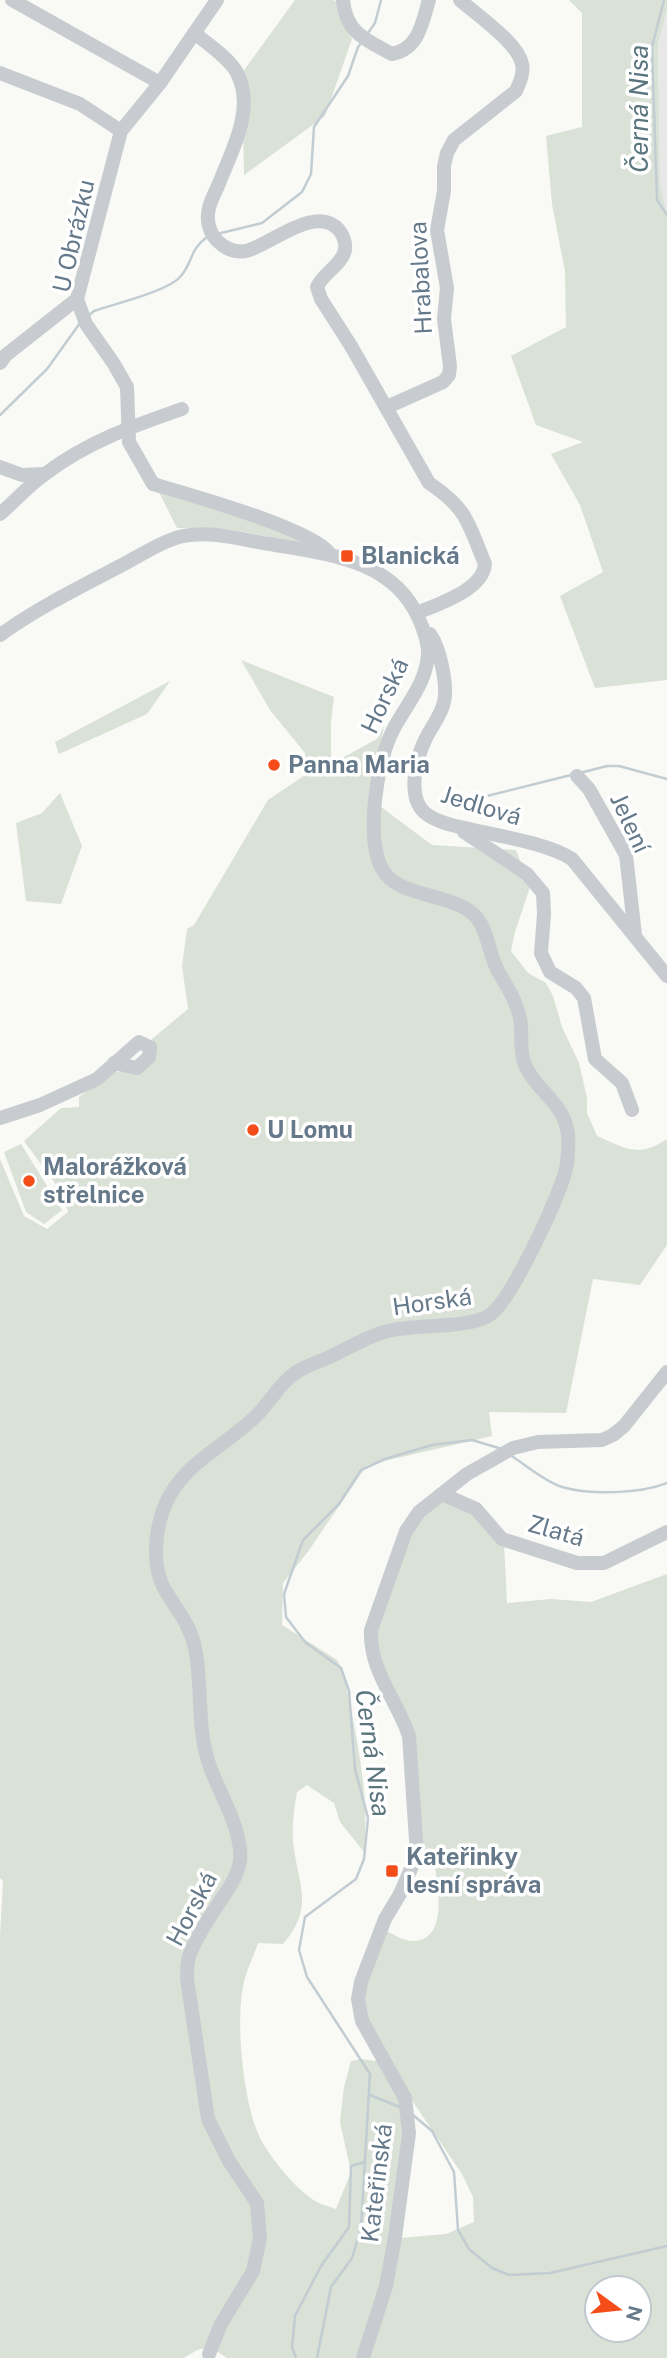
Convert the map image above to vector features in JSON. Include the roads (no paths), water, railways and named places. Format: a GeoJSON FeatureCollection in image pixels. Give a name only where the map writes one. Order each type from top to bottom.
{"type":"FeatureCollection","features":[{"type":"Feature","properties":{"kind":"street"},"geometry":{"type":"LineString","coordinates":[[12,0],[160,83]]}},
{"type":"Feature","properties":{"kind":"street"},"geometry":{"type":"LineString","coordinates":[[0,74],[80,104],[121,131],[160,83],[218,0]]}},
{"type":"Feature","properties":{"kind":"street"},"geometry":{"type":"LineString","coordinates":[[343,0],[344,12],[352,29],[392,54],[404,51],[414,41],[429,0]]}},
{"type":"Feature","properties":{"kind":"street","name":"Hrabalova"},"geometry":{"type":"LineString","coordinates":[[387,407],[443,383],[449,374],[444,319],[447,288],[437,230],[447,153],[454,141],[516,91],[522,79],[522,64],[516,49],[460,0]]}},
{"type":"Feature","properties":{"kind":"street"},"geometry":{"type":"LineString","coordinates":[[194,33],[237,73],[244,101],[240,130],[208,211],[209,229],[220,244],[231,250],[246,251],[287,230],[316,222],[337,227],[346,246],[342,258],[321,278],[317,287],[321,299],[387,407],[429,483],[462,509],[485,564],[484,572],[478,581],[419,619]]}},
{"type":"Feature","properties":{"kind":"street","name":"U Obrázku"},"geometry":{"type":"LineString","coordinates":[[121,131],[77,299],[86,324],[127,387],[129,442],[153,484],[250,514],[319,544],[330,555]]}},
{"type":"Feature","properties":{"kind":"street"},"geometry":{"type":"LineString","coordinates":[[0,363],[6,355],[77,299]]}},
{"type":"Feature","properties":{"kind":"street"},"geometry":{"type":"LineString","coordinates":[[0,514],[44,474],[90,445],[127,428],[182,409]]}},
{"type":"Feature","properties":{"kind":"street"},"geometry":{"type":"LineString","coordinates":[[0,467],[22,475],[44,474]]}},
{"type":"Feature","properties":{"kind":"street","name":"Horská"},"geometry":{"type":"LineString","coordinates":[[0,635],[82,586],[177,537],[203,534],[330,555],[362,564],[384,575],[402,590],[419,619],[428,650],[426,667],[383,754],[375,804],[377,857],[388,878],[463,907],[481,923],[495,965],[513,995],[520,1020],[524,1062],[533,1079],[563,1116],[569,1131],[565,1170],[545,1225],[510,1290],[491,1315],[468,1324],[428,1325],[384,1331],[295,1373],[277,1390],[261,1412],[192,1466],[176,1485],[165,1506],[156,1550],[161,1584],[188,1624],[196,1653],[201,1729],[209,1765],[230,1812],[241,1858],[234,1879],[189,1957],[187,1979],[208,2119],[229,2161],[257,2203],[260,2238],[253,2271],[221,2324],[207,2356]]}},
{"type":"Feature","properties":{"kind":"street","name":"Jedlová"},"geometry":{"type":"LineString","coordinates":[[419,619],[433,637],[446,693],[443,705],[423,744],[416,771],[416,797],[422,810],[429,816],[454,826],[552,850],[572,859],[667,976]]}},
{"type":"Feature","properties":{"kind":"street","name":"Jelení"},"geometry":{"type":"LineString","coordinates":[[577,776],[589,789],[626,856],[635,936]]}},
{"type":"Feature","properties":{"kind":"street"},"geometry":{"type":"LineString","coordinates":[[454,826],[527,874],[542,893],[544,914],[541,953],[550,972],[576,988],[584,998],[595,1059],[622,1083],[632,1110]]}},
{"type":"Feature","properties":{"kind":"street"},"geometry":{"type":"LineString","coordinates":[[0,1118],[40,1105],[97,1079],[114,1063]]}},
{"type":"Feature","properties":{"kind":"street","name":"Kateřinská"},"geometry":{"type":"LineString","coordinates":[[363,2358],[386,2286],[409,2133],[405,2098],[362,2021],[358,1999],[361,1982],[386,1919],[417,1855],[409,1736],[403,1718],[375,1667],[370,1646],[371,1630],[406,1531],[419,1512],[489,1460],[513,1448],[538,1442],[602,1440],[624,1426],[667,1372]]}},
{"type":"Feature","properties":{"kind":"street","name":"Zlatá"},"geometry":{"type":"LineString","coordinates":[[442,1494],[476,1509],[502,1539],[577,1563],[604,1563],[667,1532]]}},
{"type":"Feature","properties":{"kind":"waterway"},"geometry":{"type":"LineString","coordinates":[[368,33],[375,23],[381,0]]}},
{"type":"Feature","properties":{"kind":"waterway","name":"Černá Nisa"},"geometry":{"type":"LineString","coordinates":[[664,0],[652,47],[657,200],[667,215]]}},
{"type":"Feature","properties":{"kind":"waterway"},"geometry":{"type":"LineString","coordinates":[[217,234],[262,223],[302,192],[311,174],[314,127],[348,76],[362,42]]}},
{"type":"Feature","properties":{"kind":"waterway"},"geometry":{"type":"LineString","coordinates":[[88,316],[94,311],[153,292],[174,282],[184,272],[197,247],[207,237]]}},
{"type":"Feature","properties":{"kind":"waterway"},"geometry":{"type":"LineString","coordinates":[[0,415],[47,369],[80,323]]}},
{"type":"Feature","properties":{"kind":"waterway"},"geometry":{"type":"LineString","coordinates":[[580,773],[607,766],[619,766],[667,779]]}},
{"type":"Feature","properties":{"kind":"waterway"},"geometry":{"type":"LineString","coordinates":[[475,799],[571,775]]}},
{"type":"Feature","properties":{"kind":"waterway","name":"Černá Nisa"},"geometry":{"type":"LineString","coordinates":[[317,2358],[331,2287],[352,2258],[361,2228],[370,2074],[307,1977],[299,1950],[305,1917],[356,1879],[364,1859],[368,1818],[355,1769],[349,1691],[341,1668],[305,1642],[286,1617],[284,1594],[303,1540],[339,1504],[361,1470],[385,1459],[432,1445],[472,1440],[502,1449]]}},
{"type":"Feature","properties":{"kind":"waterway","name":"Černá Nisa"},"geometry":{"type":"LineString","coordinates":[[510,1455],[549,1481],[573,1490],[629,1491],[667,1483]]}},
{"type":"Feature","properties":{"kind":"waterway"},"geometry":{"type":"LineString","coordinates":[[370,2095],[402,2108]]}},
{"type":"Feature","properties":{"kind":"waterway"},"geometry":{"type":"LineString","coordinates":[[413,2115],[432,2131],[454,2172],[458,2230],[469,2249],[492,2268],[509,2275],[550,2273],[667,2246]]}},
{"type":"Feature","properties":{"kind":"waterway"},"geometry":{"type":"LineString","coordinates":[[296,2358],[292,2347],[295,2316],[321,2266],[349,2227],[351,2166],[365,2162]]}},
{"type":"Feature","properties":{"kind":"place","name":"Blanická"},"geometry":{"type":"Point","coordinates":[347,556]}},
{"type":"Feature","properties":{"kind":"place","name":"Panna Maria"},"geometry":{"type":"Point","coordinates":[274,765]}},
{"type":"Feature","properties":{"kind":"place","name":"U Lomu"},"geometry":{"type":"Point","coordinates":[253,1130]}},
{"type":"Feature","properties":{"kind":"place","name":"Malorážková střelnice"},"geometry":{"type":"Point","coordinates":[29,1181]}},
{"type":"Feature","properties":{"kind":"place","name":"Kateřinky lesní správa"},"geometry":{"type":"Point","coordinates":[392,1871]}}]}
